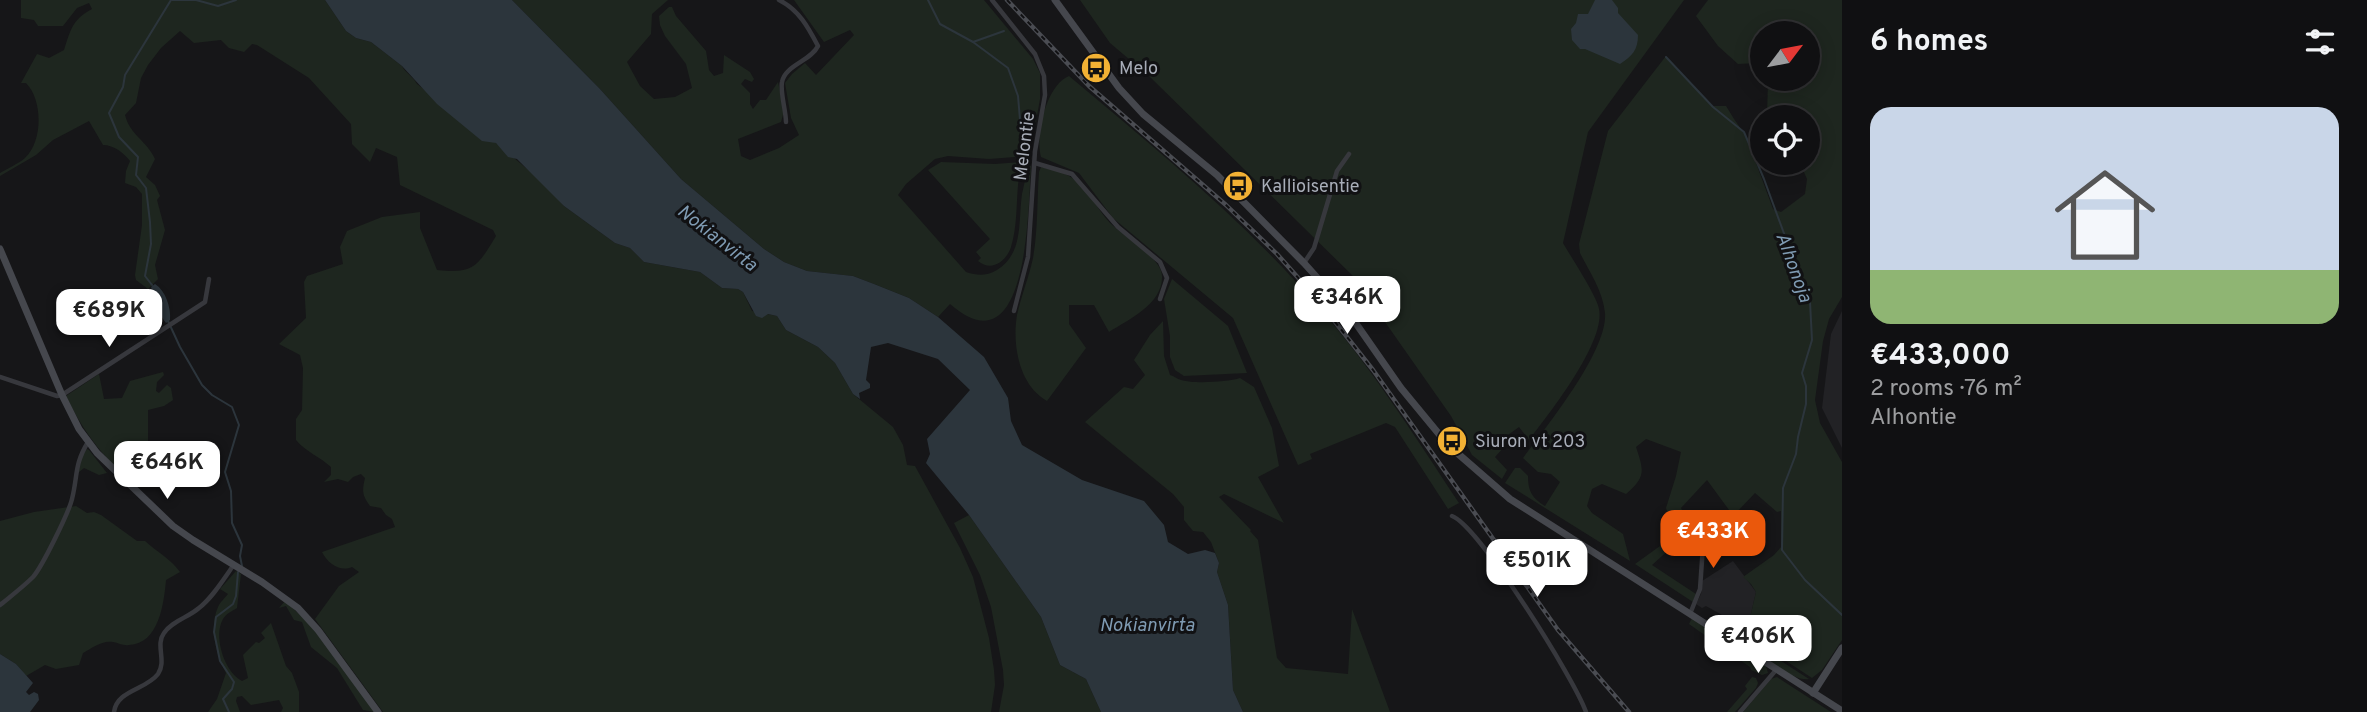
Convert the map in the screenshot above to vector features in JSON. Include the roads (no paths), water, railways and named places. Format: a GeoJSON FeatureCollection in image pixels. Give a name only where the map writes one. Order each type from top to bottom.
{"type":"FeatureCollection","features":[{"type":"Feature","properties":{"kind":"street"},"geometry":{"type":"LineString","coordinates":[[779,0],[791,6],[804,21],[818,46],[815,53],[787,72],[782,81],[786,122]]}},
{"type":"Feature","properties":{"kind":"street","name":"Melontie"},"geometry":{"type":"LineString","coordinates":[[992,0],[1035,54],[1044,76],[1045,95],[1035,151],[1028,257],[1014,311]]}},
{"type":"Feature","properties":{"kind":"street"},"geometry":{"type":"LineString","coordinates":[[1055,0],[1100,64],[1143,114],[1217,175],[1348,312],[1423,415],[1475,471],[1510,499],[1842,711]]}},
{"type":"Feature","properties":{"kind":"street"},"geometry":{"type":"LineString","coordinates":[[1304,263],[1314,248],[1338,171],[1349,154]]}},
{"type":"Feature","properties":{"kind":"street"},"geometry":{"type":"LineString","coordinates":[[1035,163],[1072,174],[1118,227],[1160,262],[1167,278],[1160,299]]}},
{"type":"Feature","properties":{"kind":"street"},"geometry":{"type":"LineString","coordinates":[[0,249],[62,395],[88,442],[111,468],[173,526],[298,608],[318,629],[378,712]]}},
{"type":"Feature","properties":{"kind":"street"},"geometry":{"type":"LineString","coordinates":[[0,377],[57,396],[62,395],[205,302],[209,279]]}},
{"type":"Feature","properties":{"kind":"street"},"geometry":{"type":"LineString","coordinates":[[0,605],[35,574],[40,566],[71,504],[77,462],[88,442]]}},
{"type":"Feature","properties":{"kind":"street"},"geometry":{"type":"LineString","coordinates":[[1452,516],[1461,521],[1477,539],[1522,600],[1578,692],[1587,712]]}},
{"type":"Feature","properties":{"kind":"street"},"geometry":{"type":"LineString","coordinates":[[1690,614],[1700,589],[1703,546],[1740,521]]}},
{"type":"Feature","properties":{"kind":"street"},"geometry":{"type":"LineString","coordinates":[[114,712],[115,705],[122,697],[157,676],[162,666],[160,639],[166,629],[200,608],[233,566]]}},
{"type":"Feature","properties":{"kind":"street"},"geometry":{"type":"LineString","coordinates":[[1813,693],[1842,648]]}},
{"type":"Feature","properties":{"kind":"street"},"geometry":{"type":"LineString","coordinates":[[1740,712],[1776,670]]}},
{"type":"Feature","properties":{"kind":"water","name":"Nokianvirta"},"geometry":{"type":"Polygon","coordinates":[[[325,0],[512,0],[600,89],[681,179],[764,249],[784,262],[807,271],[853,276],[874,284],[909,298],[938,317],[984,357],[1008,398],[1011,421],[1022,445],[1082,480],[1144,501],[1164,525],[1168,542],[1188,554],[1205,550],[1215,553],[1219,563],[1217,572],[1228,605],[1233,690],[1243,712],[1101,712],[1086,679],[1060,665],[1041,617],[969,515],[926,463],[930,454],[927,439],[970,390],[938,359],[888,343],[871,347],[866,380],[870,388],[859,393],[860,399],[853,394],[835,363],[818,347],[786,330],[777,316],[756,316],[743,292],[722,288],[700,272],[644,262],[630,248],[615,243],[564,206],[517,159],[508,157],[496,143],[482,141],[437,104],[402,66],[371,42],[356,38],[346,31],[325,0]]]}},
{"type":"Feature","properties":{"kind":"water"},"geometry":{"type":"Polygon","coordinates":[[[1595,0],[1612,0],[1618,13],[1638,35],[1634,52],[1620,64],[1580,49],[1572,40],[1571,29],[1578,14],[1588,14],[1595,0]]]}},
{"type":"Feature","properties":{"kind":"water"},"geometry":{"type":"Polygon","coordinates":[[[155,284],[165,295],[169,305],[170,320],[166,323],[151,287],[155,284]]]}},
{"type":"Feature","properties":{"kind":"water"},"geometry":{"type":"Polygon","coordinates":[[[0,654],[16,664],[33,683],[26,692],[29,695],[34,692],[38,694],[39,700],[30,712],[0,712],[0,654]]]}},
{"type":"Feature","properties":{"kind":"waterway"},"geometry":{"type":"LineString","coordinates":[[152,285],[145,276],[151,244],[146,188],[136,175],[138,157],[119,137],[109,113],[123,87],[125,75],[171,0]]}},
{"type":"Feature","properties":{"kind":"waterway"},"geometry":{"type":"LineString","coordinates":[[172,0],[196,0],[218,6],[236,0]]}},
{"type":"Feature","properties":{"kind":"waterway"},"geometry":{"type":"LineString","coordinates":[[928,0],[940,24],[973,42],[1004,31]]}},
{"type":"Feature","properties":{"kind":"waterway"},"geometry":{"type":"LineString","coordinates":[[973,42],[1008,68],[1018,96],[1023,155]]}},
{"type":"Feature","properties":{"kind":"waterway","name":"Alhonoja"},"geometry":{"type":"LineString","coordinates":[[1666,57],[1713,107],[1744,132],[1764,179],[1796,272],[1810,302],[1812,340],[1802,373],[1806,386],[1806,404],[1796,454],[1783,488],[1782,550],[1805,580],[1842,615]]}},
{"type":"Feature","properties":{"kind":"waterway"},"geometry":{"type":"LineString","coordinates":[[168,321],[202,385],[212,395],[232,407],[239,425],[225,472],[231,491],[232,523],[242,545],[242,566]]}},
{"type":"Feature","properties":{"kind":"waterway"},"geometry":{"type":"LineString","coordinates":[[229,712],[223,699],[232,689],[234,682],[220,661],[214,632],[216,617],[233,604],[238,572]]}},
{"type":"Feature","properties":{"kind":"railway"},"geometry":{"type":"LineString","coordinates":[[1007,0],[1089,86],[1226,205],[1277,254],[1317,299],[1373,370],[1558,630],[1629,712]]}},
{"type":"Feature","properties":{"kind":"place","name":"Melo"},"geometry":{"type":"Point","coordinates":[1096,68]}},
{"type":"Feature","properties":{"kind":"place","name":"Kallioisentie"},"geometry":{"type":"Point","coordinates":[1238,186]}},
{"type":"Feature","properties":{"kind":"place","name":"Siuron vt 203"},"geometry":{"type":"Point","coordinates":[1452,441]}}]}
